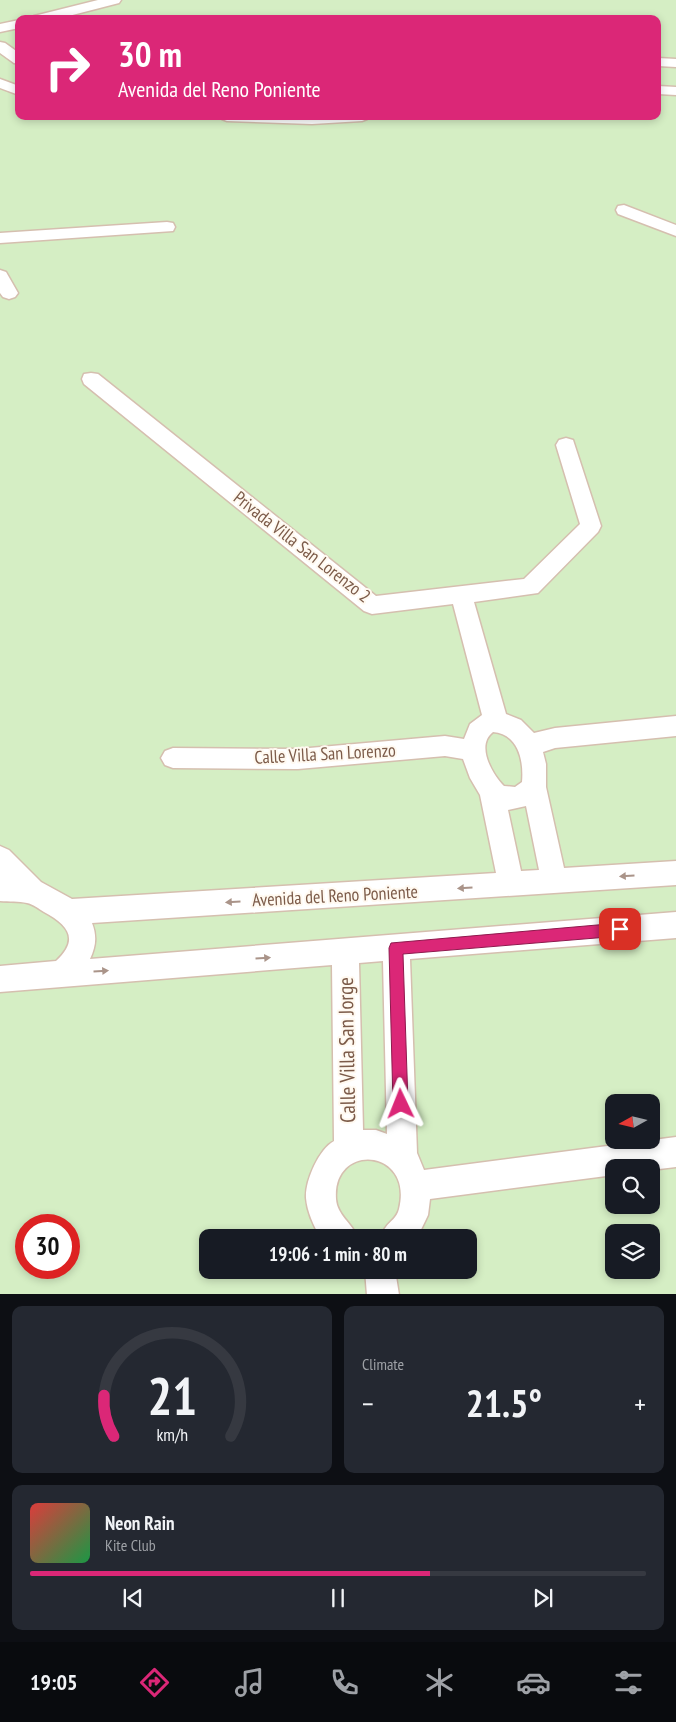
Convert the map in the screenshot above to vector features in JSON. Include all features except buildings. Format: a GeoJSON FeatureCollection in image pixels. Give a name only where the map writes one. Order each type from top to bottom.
{"type":"FeatureCollection","features":[{"type":"Feature","properties":{"kind":"street"},"geometry":{"type":"LineString","coordinates":[[55,15],[114,0]]}},
{"type":"Feature","properties":{"kind":"street"},"geometry":{"type":"LineString","coordinates":[[0,28],[15,25]]}},
{"type":"Feature","properties":{"kind":"street"},"geometry":{"type":"LineString","coordinates":[[0,46],[12,60]]}},
{"type":"Feature","properties":{"kind":"street"},"geometry":{"type":"LineString","coordinates":[[661,62],[676,62]]}},
{"type":"Feature","properties":{"kind":"street"},"geometry":{"type":"LineString","coordinates":[[661,90],[676,90]]}},
{"type":"Feature","properties":{"kind":"street"},"geometry":{"type":"LineString","coordinates":[[624,210],[676,231]]}},
{"type":"Feature","properties":{"kind":"street"},"geometry":{"type":"LineString","coordinates":[[0,238],[168,227]]}},
{"type":"Feature","properties":{"kind":"street"},"geometry":{"type":"LineString","coordinates":[[0,276],[9,293]]}},
{"type":"Feature","properties":{"kind":"street","name":"Privada Villa San Lorenzo 2"},"geometry":{"type":"LineString","coordinates":[[91,378],[372,605],[530,587],[591,526],[566,445]]}},
{"type":"Feature","properties":{"kind":"street"},"geometry":{"type":"LineString","coordinates":[[461,594],[496,722]]}},
{"type":"Feature","properties":{"kind":"street"},"geometry":{"type":"LineString","coordinates":[[534,787],[520,798],[510,799],[500,797],[485,786],[479,772],[475,751],[476,733],[486,724],[496,722],[511,726],[528,745],[534,760],[536,773],[534,787],[554,880]]}},
{"type":"Feature","properties":{"kind":"street"},"geometry":{"type":"LineString","coordinates":[[528,745],[555,738],[676,726]]}},
{"type":"Feature","properties":{"kind":"street","name":"Calle Villa San Lorenzo"},"geometry":{"type":"LineString","coordinates":[[174,758],[298,759],[445,746],[475,751]]}},
{"type":"Feature","properties":{"kind":"street"},"geometry":{"type":"LineString","coordinates":[[492,792],[511,885]]}},
{"type":"Feature","properties":{"kind":"street"},"geometry":{"type":"LineString","coordinates":[[0,858],[32,891],[70,912],[79,921],[83,932],[83,944],[72,966],[62,974]]}},
{"type":"Feature","properties":{"kind":"street","name":"Avenida del Reno Poniente"},"geometry":{"type":"LineString","coordinates":[[70,912],[511,885],[554,880],[676,874]]}},
{"type":"Feature","properties":{"kind":"street"},"geometry":{"type":"LineString","coordinates":[[0,889],[32,891]]}},
{"type":"Feature","properties":{"kind":"street"},"geometry":{"type":"LineString","coordinates":[[0,979],[676,925]]}},
{"type":"Feature","properties":{"kind":"street"},"geometry":{"type":"LineString","coordinates":[[396,948],[402,1159]]}},
{"type":"Feature","properties":{"kind":"street","name":"Calle Villa San Jorge"},"geometry":{"type":"LineString","coordinates":[[345,952],[349,1147]]}},
{"type":"Feature","properties":{"kind":"street"},"geometry":{"type":"LineString","coordinates":[[335,1229],[329,1222],[323,1209],[321,1194],[328,1166],[349,1147],[371,1143],[393,1151],[402,1159],[411,1172],[416,1186],[414,1213],[404,1229]]}},
{"type":"Feature","properties":{"kind":"street"},"geometry":{"type":"LineString","coordinates":[[416,1186],[676,1152]]}},
{"type":"Feature","properties":{"kind":"street"},"geometry":{"type":"LineString","coordinates":[[381,1279],[383,1294]]}},
{"type":"Feature","properties":{"kind":"green space"},"geometry":{"type":"Polygon","coordinates":[[[0,0],[676,0],[676,1294],[0,1294],[0,0]]]}},
{"type":"Feature","properties":{"kind":"route"},"geometry":{"type":"LineString","coordinates":[[401,1104],[396,948],[620,929]]}}]}
